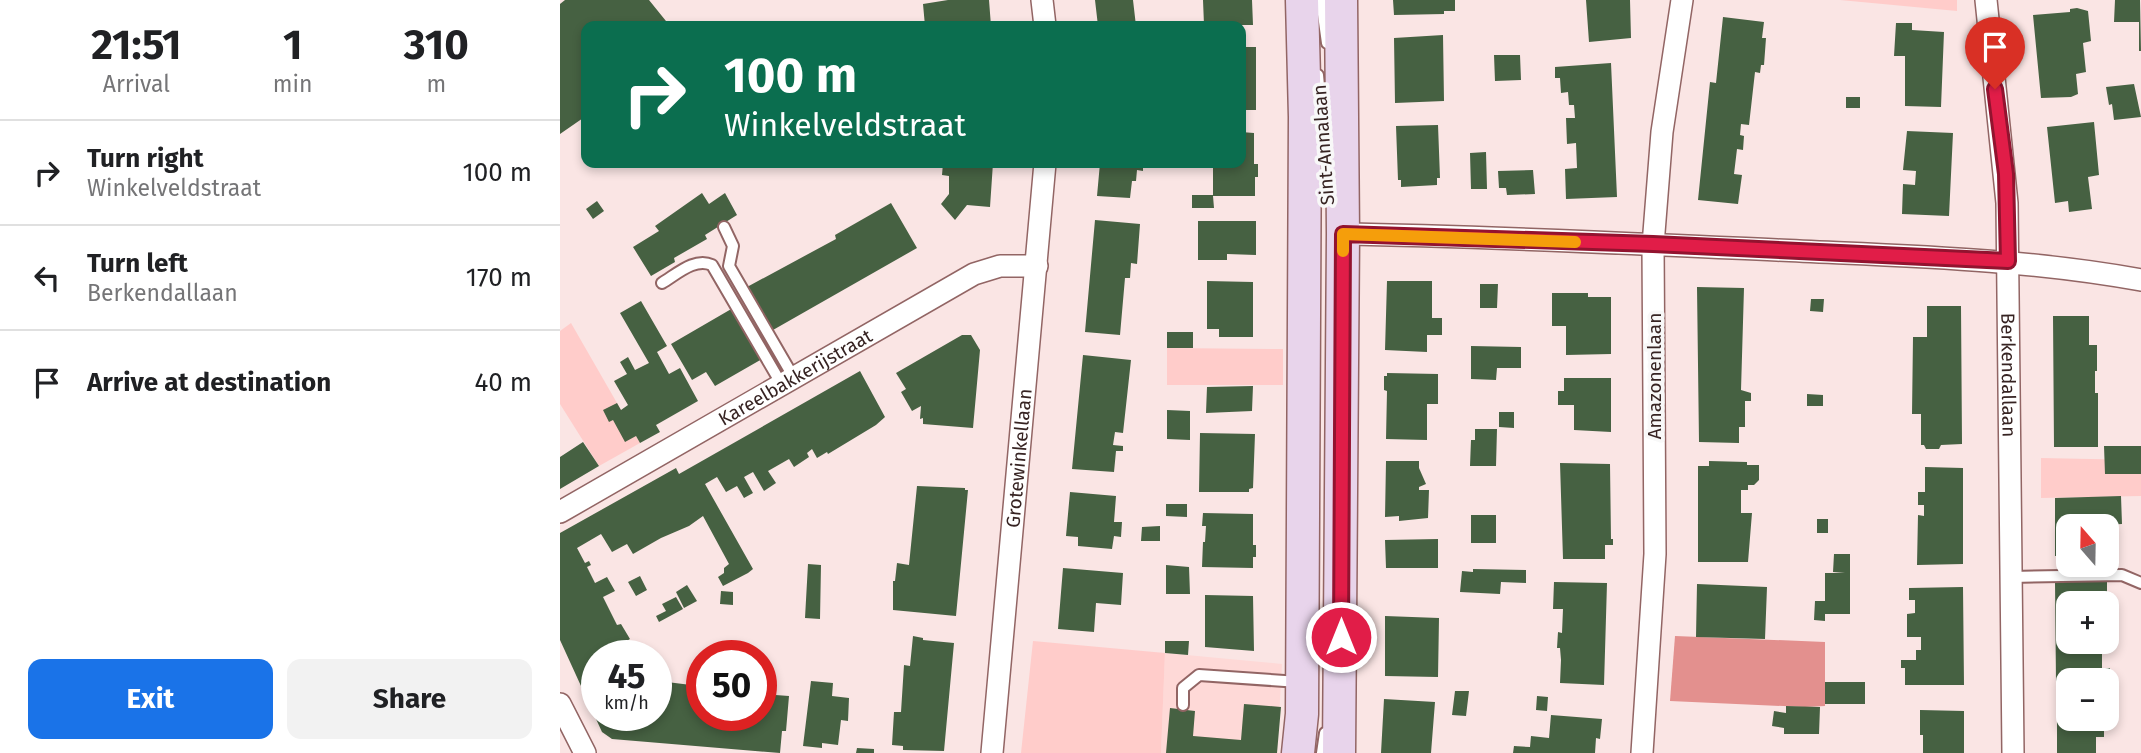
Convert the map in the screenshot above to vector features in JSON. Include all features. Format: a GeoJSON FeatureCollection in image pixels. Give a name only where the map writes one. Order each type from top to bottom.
{"type":"FeatureCollection","features":[{"type":"Feature","properties":{"kind":"main road","name":"Sint-Annalaan"},"geometry":{"type":"LineString","coordinates":[[1298,753],[1302,682],[1304,0]]}},
{"type":"Feature","properties":{"kind":"main road","name":"Sint-Annalaan"},"geometry":{"type":"LineString","coordinates":[[1339,753],[1338,214],[1341,0]]}},
{"type":"Feature","properties":{"kind":"street"},"geometry":{"type":"LineString","coordinates":[[1042,0],[1044,21]]}},
{"type":"Feature","properties":{"kind":"street","name":"Amazonenlaan"},"geometry":{"type":"LineString","coordinates":[[1642,753],[1655,554],[1653,244],[1662,132],[1682,0]]}},
{"type":"Feature","properties":{"kind":"street","name":"Berkendallaan"},"geometry":{"type":"LineString","coordinates":[[1986,0],[2006,174],[2013,753]]}},
{"type":"Feature","properties":{"kind":"street","name":"Grotewinkellaan"},"geometry":{"type":"LineString","coordinates":[[992,753],[1045,168]]}},
{"type":"Feature","properties":{"kind":"street"},"geometry":{"type":"LineString","coordinates":[[1338,214],[1653,244],[2008,261],[2141,280]]}},
{"type":"Feature","properties":{"kind":"street","name":"Kareelbakkerijstraat"},"geometry":{"type":"LineString","coordinates":[[560,512],[974,274],[1000,266],[1037,265]]}},
{"type":"Feature","properties":{"kind":"street"},"geometry":{"type":"LineString","coordinates":[[560,704],[585,753]]}},
{"type":"Feature","properties":{"kind":"lane","name":"Sint-Annalaan"},"geometry":{"type":"LineString","coordinates":[[1304,0],[1338,214]]}},
{"type":"Feature","properties":{"kind":"lane","name":"Sint-Annalaan"},"geometry":{"type":"LineString","coordinates":[[1321,0],[1330,59],[1338,214]]}},
{"type":"Feature","properties":{"kind":"lane"},"geometry":{"type":"LineString","coordinates":[[724,227],[733,246],[729,266],[788,381]]}},
{"type":"Feature","properties":{"kind":"lane"},"geometry":{"type":"LineString","coordinates":[[662,283],[695,263],[712,265],[788,381]]}},
{"type":"Feature","properties":{"kind":"lane"},"geometry":{"type":"LineString","coordinates":[[2011,577],[2122,575],[2141,583]]}},
{"type":"Feature","properties":{"kind":"lane"},"geometry":{"type":"LineString","coordinates":[[1182,705],[1183,688],[1199,675],[1302,682]]}},
{"type":"Feature","properties":{"kind":"lane"},"geometry":{"type":"LineString","coordinates":[[1322,753],[1327,716]]}},
{"type":"Feature","properties":{"kind":"shaded area"},"geometry":{"type":"Polygon","coordinates":[[[1840,0],[1957,0],[1957,11],[1840,0]]]}},
{"type":"Feature","properties":{"kind":"shaded area"},"geometry":{"type":"Polygon","coordinates":[[[571,323],[640,443],[599,466],[560,404],[560,331],[571,323]]]}},
{"type":"Feature","properties":{"kind":"shaded area"},"geometry":{"type":"Polygon","coordinates":[[[1167,348],[1283,349],[1283,385],[1167,385],[1167,348]]]}},
{"type":"Feature","properties":{"kind":"shaded area"},"geometry":{"type":"Polygon","coordinates":[[[2041,458],[2141,460],[2141,496],[2041,498],[2041,458]]]}},
{"type":"Feature","properties":{"kind":"shaded area"},"geometry":{"type":"Polygon","coordinates":[[[1675,636],[1825,642],[1825,706],[1670,701],[1675,636]]]}},
{"type":"Feature","properties":{"kind":"shaded area"},"geometry":{"type":"Polygon","coordinates":[[[1033,641],[1165,653],[1161,753],[1021,753],[1033,641]]]}},
{"type":"Feature","properties":{"kind":"shaded area"},"geometry":{"type":"Polygon","coordinates":[[[1165,653],[1282,664],[1277,753],[1161,753],[1165,653]]]}},
{"type":"Feature","properties":{"kind":"building"},"geometry":{"type":"Polygon","coordinates":[[[565,0],[649,0],[666,21],[581,21],[581,119],[560,134],[560,4],[565,0]]]}},
{"type":"Feature","properties":{"kind":"building"},"geometry":{"type":"Polygon","coordinates":[[[948,0],[989,0],[991,21],[925,21],[923,4],[948,0]]]}},
{"type":"Feature","properties":{"kind":"building"},"geometry":{"type":"Polygon","coordinates":[[[1095,0],[1133,0],[1135,21],[1097,21],[1095,0]]]}},
{"type":"Feature","properties":{"kind":"building"},"geometry":{"type":"Polygon","coordinates":[[[1203,0],[1252,0],[1253,25],[1246,25],[1246,21],[1204,21],[1203,0]]]}},
{"type":"Feature","properties":{"kind":"building"},"geometry":{"type":"Polygon","coordinates":[[[1393,0],[1455,0],[1455,11],[1444,11],[1444,14],[1394,15],[1393,0]]]}},
{"type":"Feature","properties":{"kind":"building"},"geometry":{"type":"Polygon","coordinates":[[[1586,0],[1630,0],[1631,38],[1589,42],[1586,0]]]}},
{"type":"Feature","properties":{"kind":"building"},"geometry":{"type":"Polygon","coordinates":[[[2115,0],[2140,0],[2141,51],[2139,22],[2114,22],[2115,0]]]}},
{"type":"Feature","properties":{"kind":"building"},"geometry":{"type":"Polygon","coordinates":[[[2070,9],[2088,11],[2091,41],[2083,43],[2086,72],[2076,74],[2078,94],[2071,97],[2041,98],[2033,15],[2070,12],[2070,9]]]}},
{"type":"Feature","properties":{"kind":"building"},"geometry":{"type":"Polygon","coordinates":[[[1723,17],[1764,22],[1762,38],[1766,38],[1764,65],[1761,65],[1760,73],[1755,72],[1749,125],[1741,124],[1743,150],[1737,149],[1734,174],[1742,175],[1738,204],[1698,200],[1710,82],[1716,83],[1723,17]]]}},
{"type":"Feature","properties":{"kind":"building"},"geometry":{"type":"Polygon","coordinates":[[[1896,23],[1912,23],[1912,30],[1944,32],[1941,107],[1905,106],[1905,56],[1894,56],[1896,23]]]}},
{"type":"Feature","properties":{"kind":"building"},"geometry":{"type":"Polygon","coordinates":[[[1443,35],[1444,101],[1395,103],[1394,38],[1443,35]]]}},
{"type":"Feature","properties":{"kind":"building"},"geometry":{"type":"Polygon","coordinates":[[[1246,47],[1256,47],[1256,110],[1246,110],[1246,47]]]}},
{"type":"Feature","properties":{"kind":"building"},"geometry":{"type":"Polygon","coordinates":[[[1494,55],[1520,55],[1521,80],[1495,81],[1494,55]]]}},
{"type":"Feature","properties":{"kind":"building"},"geometry":{"type":"Polygon","coordinates":[[[1611,63],[1617,197],[1566,199],[1565,169],[1577,168],[1576,143],[1567,144],[1566,118],[1575,118],[1574,105],[1569,105],[1568,92],[1561,93],[1560,78],[1555,78],[1555,67],[1611,63]]]}},
{"type":"Feature","properties":{"kind":"building"},"geometry":{"type":"Polygon","coordinates":[[[2134,84],[2141,117],[2114,120],[2106,87],[2134,84]]]}},
{"type":"Feature","properties":{"kind":"building"},"geometry":{"type":"Polygon","coordinates":[[[1846,97],[1860,97],[1860,108],[1846,108],[1846,97]]]}},
{"type":"Feature","properties":{"kind":"building"},"geometry":{"type":"Polygon","coordinates":[[[2094,122],[2099,175],[2088,177],[2092,209],[2069,212],[2068,201],[2055,203],[2047,127],[2094,122]]]}},
{"type":"Feature","properties":{"kind":"building"},"geometry":{"type":"Polygon","coordinates":[[[1438,125],[1440,178],[1437,178],[1437,185],[1401,187],[1401,180],[1398,180],[1396,126],[1438,125]]]}},
{"type":"Feature","properties":{"kind":"building"},"geometry":{"type":"Polygon","coordinates":[[[1907,131],[1953,133],[1949,216],[1902,214],[1903,184],[1915,185],[1916,171],[1903,170],[1907,131]]]}},
{"type":"Feature","properties":{"kind":"building"},"geometry":{"type":"Polygon","coordinates":[[[1246,132],[1254,133],[1254,164],[1258,164],[1255,196],[1213,196],[1214,208],[1192,208],[1192,195],[1213,195],[1213,168],[1246,168],[1246,132]]]}},
{"type":"Feature","properties":{"kind":"building"},"geometry":{"type":"Polygon","coordinates":[[[1486,152],[1487,189],[1471,189],[1470,153],[1486,152]]]}},
{"type":"Feature","properties":{"kind":"building"},"geometry":{"type":"Polygon","coordinates":[[[943,168],[993,168],[990,207],[967,205],[955,220],[941,204],[949,194],[949,176],[942,175],[943,168]]]}},
{"type":"Feature","properties":{"kind":"building"},"geometry":{"type":"Polygon","coordinates":[[[1100,168],[1143,168],[1143,171],[1137,170],[1136,181],[1132,181],[1130,198],[1097,196],[1100,168]]]}},
{"type":"Feature","properties":{"kind":"building"},"geometry":{"type":"Polygon","coordinates":[[[1533,170],[1535,194],[1507,195],[1506,188],[1499,188],[1498,171],[1533,170]]]}},
{"type":"Feature","properties":{"kind":"building"},"geometry":{"type":"Polygon","coordinates":[[[702,193],[709,204],[725,193],[737,215],[705,235],[707,239],[674,258],[675,262],[651,276],[633,247],[659,231],[655,226],[702,193]]]}},
{"type":"Feature","properties":{"kind":"building"},"geometry":{"type":"Polygon","coordinates":[[[597,201],[604,211],[593,219],[586,209],[597,201]]]}},
{"type":"Feature","properties":{"kind":"building"},"geometry":{"type":"Polygon","coordinates":[[[891,203],[917,248],[773,330],[747,287],[836,239],[835,235],[891,203]]]}},
{"type":"Feature","properties":{"kind":"building"},"geometry":{"type":"Polygon","coordinates":[[[1095,220],[1140,224],[1137,264],[1131,263],[1130,278],[1125,278],[1120,335],[1085,332],[1095,220]]]}},
{"type":"Feature","properties":{"kind":"building"},"geometry":{"type":"Polygon","coordinates":[[[1198,221],[1256,221],[1256,255],[1227,254],[1227,260],[1198,260],[1198,221]]]}},
{"type":"Feature","properties":{"kind":"building"},"geometry":{"type":"Polygon","coordinates":[[[1207,281],[1253,282],[1253,337],[1219,337],[1219,329],[1207,329],[1207,281]]]}},
{"type":"Feature","properties":{"kind":"building"},"geometry":{"type":"Polygon","coordinates":[[[1387,281],[1432,281],[1432,318],[1442,318],[1442,335],[1427,335],[1427,352],[1385,350],[1387,281]]]}},
{"type":"Feature","properties":{"kind":"building"},"geometry":{"type":"Polygon","coordinates":[[[1480,284],[1498,284],[1497,308],[1480,308],[1480,284]]]}},
{"type":"Feature","properties":{"kind":"building"},"geometry":{"type":"Polygon","coordinates":[[[1697,287],[1744,288],[1741,390],[1751,393],[1751,401],[1745,401],[1745,427],[1739,427],[1739,443],[1699,442],[1697,287]]]}},
{"type":"Feature","properties":{"kind":"building"},"geometry":{"type":"Polygon","coordinates":[[[1552,293],[1588,293],[1588,297],[1611,297],[1611,354],[1566,355],[1566,326],[1552,326],[1552,293]]]}},
{"type":"Feature","properties":{"kind":"building"},"geometry":{"type":"Polygon","coordinates":[[[1811,299],[1824,299],[1823,312],[1810,311],[1811,299]]]}},
{"type":"Feature","properties":{"kind":"building"},"geometry":{"type":"Polygon","coordinates":[[[641,301],[667,346],[657,352],[669,374],[680,368],[698,401],[656,425],[660,432],[640,443],[636,436],[625,442],[613,420],[609,422],[603,410],[617,403],[621,410],[628,405],[614,381],[627,374],[620,362],[628,357],[635,370],[649,363],[620,313],[641,301]]]}},
{"type":"Feature","properties":{"kind":"building"},"geometry":{"type":"Polygon","coordinates":[[[1927,306],[1961,306],[1962,444],[1941,445],[1939,449],[1926,449],[1921,445],[1921,414],[1912,414],[1913,337],[1927,337],[1927,306]]]}},
{"type":"Feature","properties":{"kind":"building"},"geometry":{"type":"Polygon","coordinates":[[[733,308],[762,359],[715,386],[706,372],[692,380],[671,344],[733,308]]]}},
{"type":"Feature","properties":{"kind":"building"},"geometry":{"type":"Polygon","coordinates":[[[2053,316],[2089,316],[2089,345],[2097,345],[2095,393],[2098,393],[2098,447],[2054,447],[2053,316]]]}},
{"type":"Feature","properties":{"kind":"building"},"geometry":{"type":"Polygon","coordinates":[[[1167,332],[1193,332],[1193,348],[1167,348],[1167,332]]]}},
{"type":"Feature","properties":{"kind":"building"},"geometry":{"type":"Polygon","coordinates":[[[962,335],[971,335],[980,350],[973,428],[923,424],[923,418],[920,419],[921,406],[912,411],[901,392],[906,389],[896,373],[962,335]]]}},
{"type":"Feature","properties":{"kind":"building"},"geometry":{"type":"Polygon","coordinates":[[[1471,346],[1521,347],[1521,368],[1497,368],[1496,380],[1471,379],[1471,346]]]}},
{"type":"Feature","properties":{"kind":"building"},"geometry":{"type":"Polygon","coordinates":[[[1083,355],[1131,360],[1123,433],[1115,432],[1113,445],[1123,446],[1123,451],[1116,451],[1114,472],[1072,469],[1083,355]]]}},
{"type":"Feature","properties":{"kind":"building"},"geometry":{"type":"Polygon","coordinates":[[[860,371],[885,417],[828,454],[827,452],[817,458],[812,449],[807,453],[809,457],[794,467],[789,459],[768,471],[776,483],[764,491],[753,472],[744,477],[753,493],[744,498],[737,486],[726,492],[717,477],[705,484],[753,569],[723,586],[718,577],[729,564],[703,516],[689,526],[633,554],[627,544],[612,552],[601,534],[577,548],[585,563],[589,561],[591,565],[587,567],[595,583],[607,577],[615,591],[603,597],[617,625],[621,624],[630,639],[581,640],[581,686],[560,640],[560,533],[676,468],[679,474],[860,371]]]}},
{"type":"Feature","properties":{"kind":"building"},"geometry":{"type":"Polygon","coordinates":[[[1387,373],[1438,374],[1438,404],[1427,404],[1427,440],[1386,439],[1387,391],[1384,390],[1384,376],[1387,376],[1387,373]]]}},
{"type":"Feature","properties":{"kind":"building"},"geometry":{"type":"Polygon","coordinates":[[[1564,378],[1611,378],[1611,432],[1574,430],[1574,405],[1558,405],[1558,391],[1564,391],[1564,378]]]}},
{"type":"Feature","properties":{"kind":"building"},"geometry":{"type":"Polygon","coordinates":[[[1253,386],[1252,411],[1206,413],[1207,387],[1253,386]]]}},
{"type":"Feature","properties":{"kind":"building"},"geometry":{"type":"Polygon","coordinates":[[[1807,394],[1823,395],[1823,406],[1807,406],[1807,394]]]}},
{"type":"Feature","properties":{"kind":"building"},"geometry":{"type":"Polygon","coordinates":[[[1167,410],[1190,411],[1190,440],[1167,439],[1167,410]]]}},
{"type":"Feature","properties":{"kind":"building"},"geometry":{"type":"Polygon","coordinates":[[[1499,412],[1514,412],[1514,428],[1499,427],[1499,412]]]}},
{"type":"Feature","properties":{"kind":"building"},"geometry":{"type":"Polygon","coordinates":[[[1475,429],[1497,429],[1496,466],[1470,466],[1471,440],[1475,440],[1475,429]]]}},
{"type":"Feature","properties":{"kind":"building"},"geometry":{"type":"Polygon","coordinates":[[[1200,433],[1255,434],[1253,488],[1249,489],[1249,492],[1199,492],[1200,433]]]}},
{"type":"Feature","properties":{"kind":"building"},"geometry":{"type":"Polygon","coordinates":[[[583,442],[599,466],[560,489],[560,457],[583,442]]]}},
{"type":"Feature","properties":{"kind":"building"},"geometry":{"type":"Polygon","coordinates":[[[2104,446],[2141,446],[2141,474],[2105,474],[2104,446]]]}},
{"type":"Feature","properties":{"kind":"building"},"geometry":{"type":"Polygon","coordinates":[[[1386,461],[1419,461],[1426,484],[1419,487],[1419,490],[1429,490],[1428,518],[1399,521],[1399,516],[1385,517],[1386,461]]]}},
{"type":"Feature","properties":{"kind":"building"},"geometry":{"type":"Polygon","coordinates":[[[1709,461],[1759,465],[1759,480],[1754,485],[1748,485],[1748,490],[1741,490],[1741,513],[1752,513],[1748,562],[1698,562],[1698,466],[1709,466],[1709,461]]]}},
{"type":"Feature","properties":{"kind":"building"},"geometry":{"type":"Polygon","coordinates":[[[1560,463],[1610,464],[1613,545],[1605,545],[1605,559],[1563,559],[1560,463]]]}},
{"type":"Feature","properties":{"kind":"building"},"geometry":{"type":"Polygon","coordinates":[[[1925,467],[1963,468],[1963,564],[1917,565],[1918,515],[1924,516],[1924,505],[1918,505],[1918,492],[1925,492],[1925,467]]]}},
{"type":"Feature","properties":{"kind":"building"},"geometry":{"type":"Polygon","coordinates":[[[917,486],[968,490],[956,616],[893,610],[893,581],[897,563],[909,565],[917,486]]]}},
{"type":"Feature","properties":{"kind":"building"},"geometry":{"type":"Polygon","coordinates":[[[1070,492],[1116,496],[1114,522],[1122,522],[1121,537],[1114,536],[1112,549],[1078,546],[1078,537],[1066,536],[1070,492]]]}},
{"type":"Feature","properties":{"kind":"building"},"geometry":{"type":"Polygon","coordinates":[[[2121,496],[2122,524],[2119,524],[2119,514],[2056,514],[2055,556],[2055,498],[2121,496]]]}},
{"type":"Feature","properties":{"kind":"building"},"geometry":{"type":"Polygon","coordinates":[[[1166,504],[1187,504],[1187,517],[1166,516],[1166,504]]]}},
{"type":"Feature","properties":{"kind":"building"},"geometry":{"type":"Polygon","coordinates":[[[1203,513],[1253,514],[1253,545],[1256,545],[1256,557],[1253,557],[1253,568],[1202,567],[1206,526],[1202,526],[1203,513]]]}},
{"type":"Feature","properties":{"kind":"building"},"geometry":{"type":"Polygon","coordinates":[[[1471,515],[1496,515],[1496,543],[1471,543],[1471,515]]]}},
{"type":"Feature","properties":{"kind":"building"},"geometry":{"type":"Polygon","coordinates":[[[1817,519],[1828,519],[1828,533],[1817,533],[1817,519]]]}},
{"type":"Feature","properties":{"kind":"building"},"geometry":{"type":"Polygon","coordinates":[[[1160,526],[1160,541],[1141,541],[1142,527],[1160,526]]]}},
{"type":"Feature","properties":{"kind":"building"},"geometry":{"type":"Polygon","coordinates":[[[1438,539],[1438,568],[1386,568],[1385,540],[1438,539]]]}},
{"type":"Feature","properties":{"kind":"building"},"geometry":{"type":"Polygon","coordinates":[[[1834,554],[1850,554],[1850,614],[1825,614],[1825,621],[1814,620],[1815,601],[1825,601],[1825,573],[1845,573],[1833,572],[1834,554]]]}},
{"type":"Feature","properties":{"kind":"building"},"geometry":{"type":"Polygon","coordinates":[[[808,564],[821,565],[820,619],[805,618],[808,564]]]}},
{"type":"Feature","properties":{"kind":"building"},"geometry":{"type":"Polygon","coordinates":[[[1166,565],[1189,567],[1190,594],[1166,594],[1166,565]]]}},
{"type":"Feature","properties":{"kind":"building"},"geometry":{"type":"Polygon","coordinates":[[[1063,568],[1123,573],[1121,605],[1096,603],[1094,632],[1058,629],[1063,568]]]}},
{"type":"Feature","properties":{"kind":"building"},"geometry":{"type":"Polygon","coordinates":[[[1473,569],[1526,570],[1526,583],[1501,582],[1500,594],[1460,592],[1462,571],[1473,572],[1473,569]]]}},
{"type":"Feature","properties":{"kind":"building"},"geometry":{"type":"Polygon","coordinates":[[[640,576],[647,590],[636,596],[628,582],[640,576]]]}},
{"type":"Feature","properties":{"kind":"building"},"geometry":{"type":"Polygon","coordinates":[[[2107,579],[2107,591],[2056,591],[2056,654],[2102,654],[2102,668],[2056,668],[2056,683],[2055,582],[2107,579]]]}},
{"type":"Feature","properties":{"kind":"building"},"geometry":{"type":"Polygon","coordinates":[[[1554,582],[1607,583],[1604,685],[1560,683],[1560,648],[1557,648],[1558,632],[1562,633],[1563,609],[1553,609],[1554,582]]]}},
{"type":"Feature","properties":{"kind":"building"},"geometry":{"type":"Polygon","coordinates":[[[1697,584],[1767,587],[1765,639],[1696,637],[1697,584]]]}},
{"type":"Feature","properties":{"kind":"building"},"geometry":{"type":"Polygon","coordinates":[[[687,585],[697,601],[684,608],[676,592],[687,585]]]}},
{"type":"Feature","properties":{"kind":"building"},"geometry":{"type":"Polygon","coordinates":[[[1963,587],[1964,685],[1905,685],[1905,668],[1901,668],[1901,660],[1916,660],[1916,650],[1921,650],[1921,637],[1907,637],[1907,614],[1915,613],[1915,600],[1909,600],[1909,588],[1963,587]]]}},
{"type":"Feature","properties":{"kind":"building"},"geometry":{"type":"Polygon","coordinates":[[[721,591],[733,592],[733,605],[720,604],[721,591]]]}},
{"type":"Feature","properties":{"kind":"building"},"geometry":{"type":"Polygon","coordinates":[[[1205,595],[1253,596],[1254,651],[1205,647],[1205,595]]]}},
{"type":"Feature","properties":{"kind":"building"},"geometry":{"type":"Polygon","coordinates":[[[676,597],[683,609],[659,622],[656,616],[666,611],[662,604],[676,597]]]}},
{"type":"Feature","properties":{"kind":"building"},"geometry":{"type":"Polygon","coordinates":[[[1385,616],[1439,618],[1438,677],[1385,676],[1385,616]]]}},
{"type":"Feature","properties":{"kind":"building"},"geometry":{"type":"Polygon","coordinates":[[[913,636],[923,640],[954,643],[944,751],[903,750],[903,746],[892,745],[894,712],[901,712],[904,665],[910,666],[913,636]]]}},
{"type":"Feature","properties":{"kind":"building"},"geometry":{"type":"Polygon","coordinates":[[[1165,641],[1189,641],[1188,655],[1165,653],[1165,641]]]}},
{"type":"Feature","properties":{"kind":"building"},"geometry":{"type":"Polygon","coordinates":[[[811,681],[833,683],[832,696],[849,698],[848,721],[841,720],[838,745],[822,743],[822,748],[803,746],[811,681]]]}},
{"type":"Feature","properties":{"kind":"building"},"geometry":{"type":"Polygon","coordinates":[[[1825,682],[1865,682],[1865,704],[1825,704],[1825,682]]]}},
{"type":"Feature","properties":{"kind":"building"},"geometry":{"type":"Polygon","coordinates":[[[672,683],[686,684],[686,731],[777,731],[777,695],[789,696],[786,731],[782,731],[780,753],[612,739],[602,732],[672,731],[672,683]]]}},
{"type":"Feature","properties":{"kind":"building"},"geometry":{"type":"Polygon","coordinates":[[[1455,691],[1469,691],[1466,716],[1452,715],[1455,691]]]}},
{"type":"Feature","properties":{"kind":"building"},"geometry":{"type":"Polygon","coordinates":[[[1537,696],[1548,697],[1547,711],[1536,710],[1537,696]]]}},
{"type":"Feature","properties":{"kind":"building"},"geometry":{"type":"Polygon","coordinates":[[[1384,699],[1435,702],[1431,753],[1381,753],[1384,699]]]}},
{"type":"Feature","properties":{"kind":"building"},"geometry":{"type":"Polygon","coordinates":[[[1244,704],[1281,707],[1277,753],[1166,753],[1170,708],[1195,711],[1193,736],[1241,740],[1244,704]]]}},
{"type":"Feature","properties":{"kind":"building"},"geometry":{"type":"Polygon","coordinates":[[[1786,706],[1820,707],[1819,734],[1784,734],[1784,728],[1772,726],[1774,711],[1786,713],[1786,706]]]}},
{"type":"Feature","properties":{"kind":"building"},"geometry":{"type":"Polygon","coordinates":[[[1920,710],[1964,711],[1964,753],[1923,753],[1920,710]]]}},
{"type":"Feature","properties":{"kind":"building"},"geometry":{"type":"Polygon","coordinates":[[[1551,715],[1602,719],[1595,753],[1513,753],[1514,746],[1530,747],[1531,736],[1549,738],[1551,715]]]}},
{"type":"Feature","properties":{"kind":"building"},"geometry":{"type":"Polygon","coordinates":[[[2057,731],[2104,731],[2104,737],[2096,737],[2096,753],[2057,753],[2057,731]]]}},
{"type":"Feature","properties":{"kind":"building"},"geometry":{"type":"Polygon","coordinates":[[[857,748],[874,749],[874,753],[856,753],[857,748]]]}},
{"type":"Feature","properties":{"kind":"slow traffic"},"geometry":{"type":"LineString","coordinates":[[1343,251],[1343,234],[1575,242]]}},
{"type":"Feature","properties":{"kind":"route"},"geometry":{"type":"LineString","coordinates":[[1341,637],[1343,234],[1653,244],[2008,261],[2006,174],[1995,89]]}}]}
